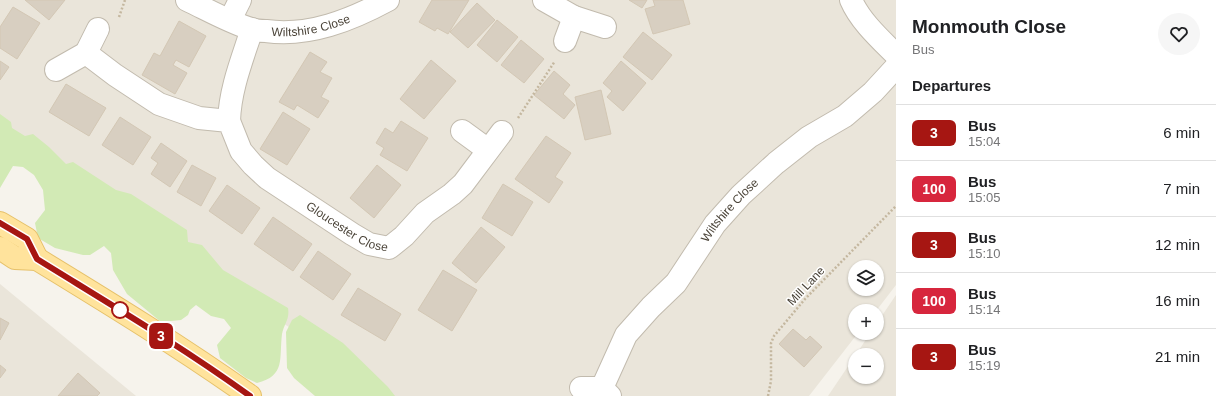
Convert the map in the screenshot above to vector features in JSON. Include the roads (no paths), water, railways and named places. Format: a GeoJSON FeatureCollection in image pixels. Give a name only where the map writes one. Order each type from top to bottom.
{"type":"FeatureCollection","features":[{"type":"Feature","properties":{"kind":"main road"},"geometry":{"type":"LineString","coordinates":[[0,223],[27,239],[37,259]]}},
{"type":"Feature","properties":{"kind":"main road"},"geometry":{"type":"LineString","coordinates":[[0,248],[15,258],[37,259],[167,340],[250,396]]}},
{"type":"Feature","properties":{"kind":"street","name":"Wiltshire Close"},"geometry":{"type":"LineString","coordinates":[[187,0],[252,29],[286,32],[311,30],[333,25],[370,10],[388,0]]}},
{"type":"Feature","properties":{"kind":"street"},"geometry":{"type":"LineString","coordinates":[[230,20],[240,0]]}},
{"type":"Feature","properties":{"kind":"street"},"geometry":{"type":"LineString","coordinates":[[544,0],[574,17],[605,27]]}},
{"type":"Feature","properties":{"kind":"street"},"geometry":{"type":"LineString","coordinates":[[851,0],[866,23],[896,55]]}},
{"type":"Feature","properties":{"kind":"street"},"geometry":{"type":"LineString","coordinates":[[565,41],[574,17]]}},
{"type":"Feature","properties":{"kind":"street"},"geometry":{"type":"LineString","coordinates":[[56,70],[86,53],[98,29]]}},
{"type":"Feature","properties":{"kind":"street","name":"Gloucester Close"},"geometry":{"type":"LineString","coordinates":[[252,29],[233,86],[230,105],[229,121],[241,151],[267,178],[369,244],[389,248],[404,236],[425,213],[464,184],[502,132]]}},
{"type":"Feature","properties":{"kind":"street"},"geometry":{"type":"LineString","coordinates":[[86,53],[115,75],[159,104],[199,118],[229,121]]}},
{"type":"Feature","properties":{"kind":"street","name":"Wiltshire Close"},"geometry":{"type":"LineString","coordinates":[[598,391],[626,335],[676,283],[715,224],[741,194],[808,137],[845,116],[872,92],[896,67]]}},
{"type":"Feature","properties":{"kind":"street"},"geometry":{"type":"LineString","coordinates":[[462,131],[488,150]]}}]}
